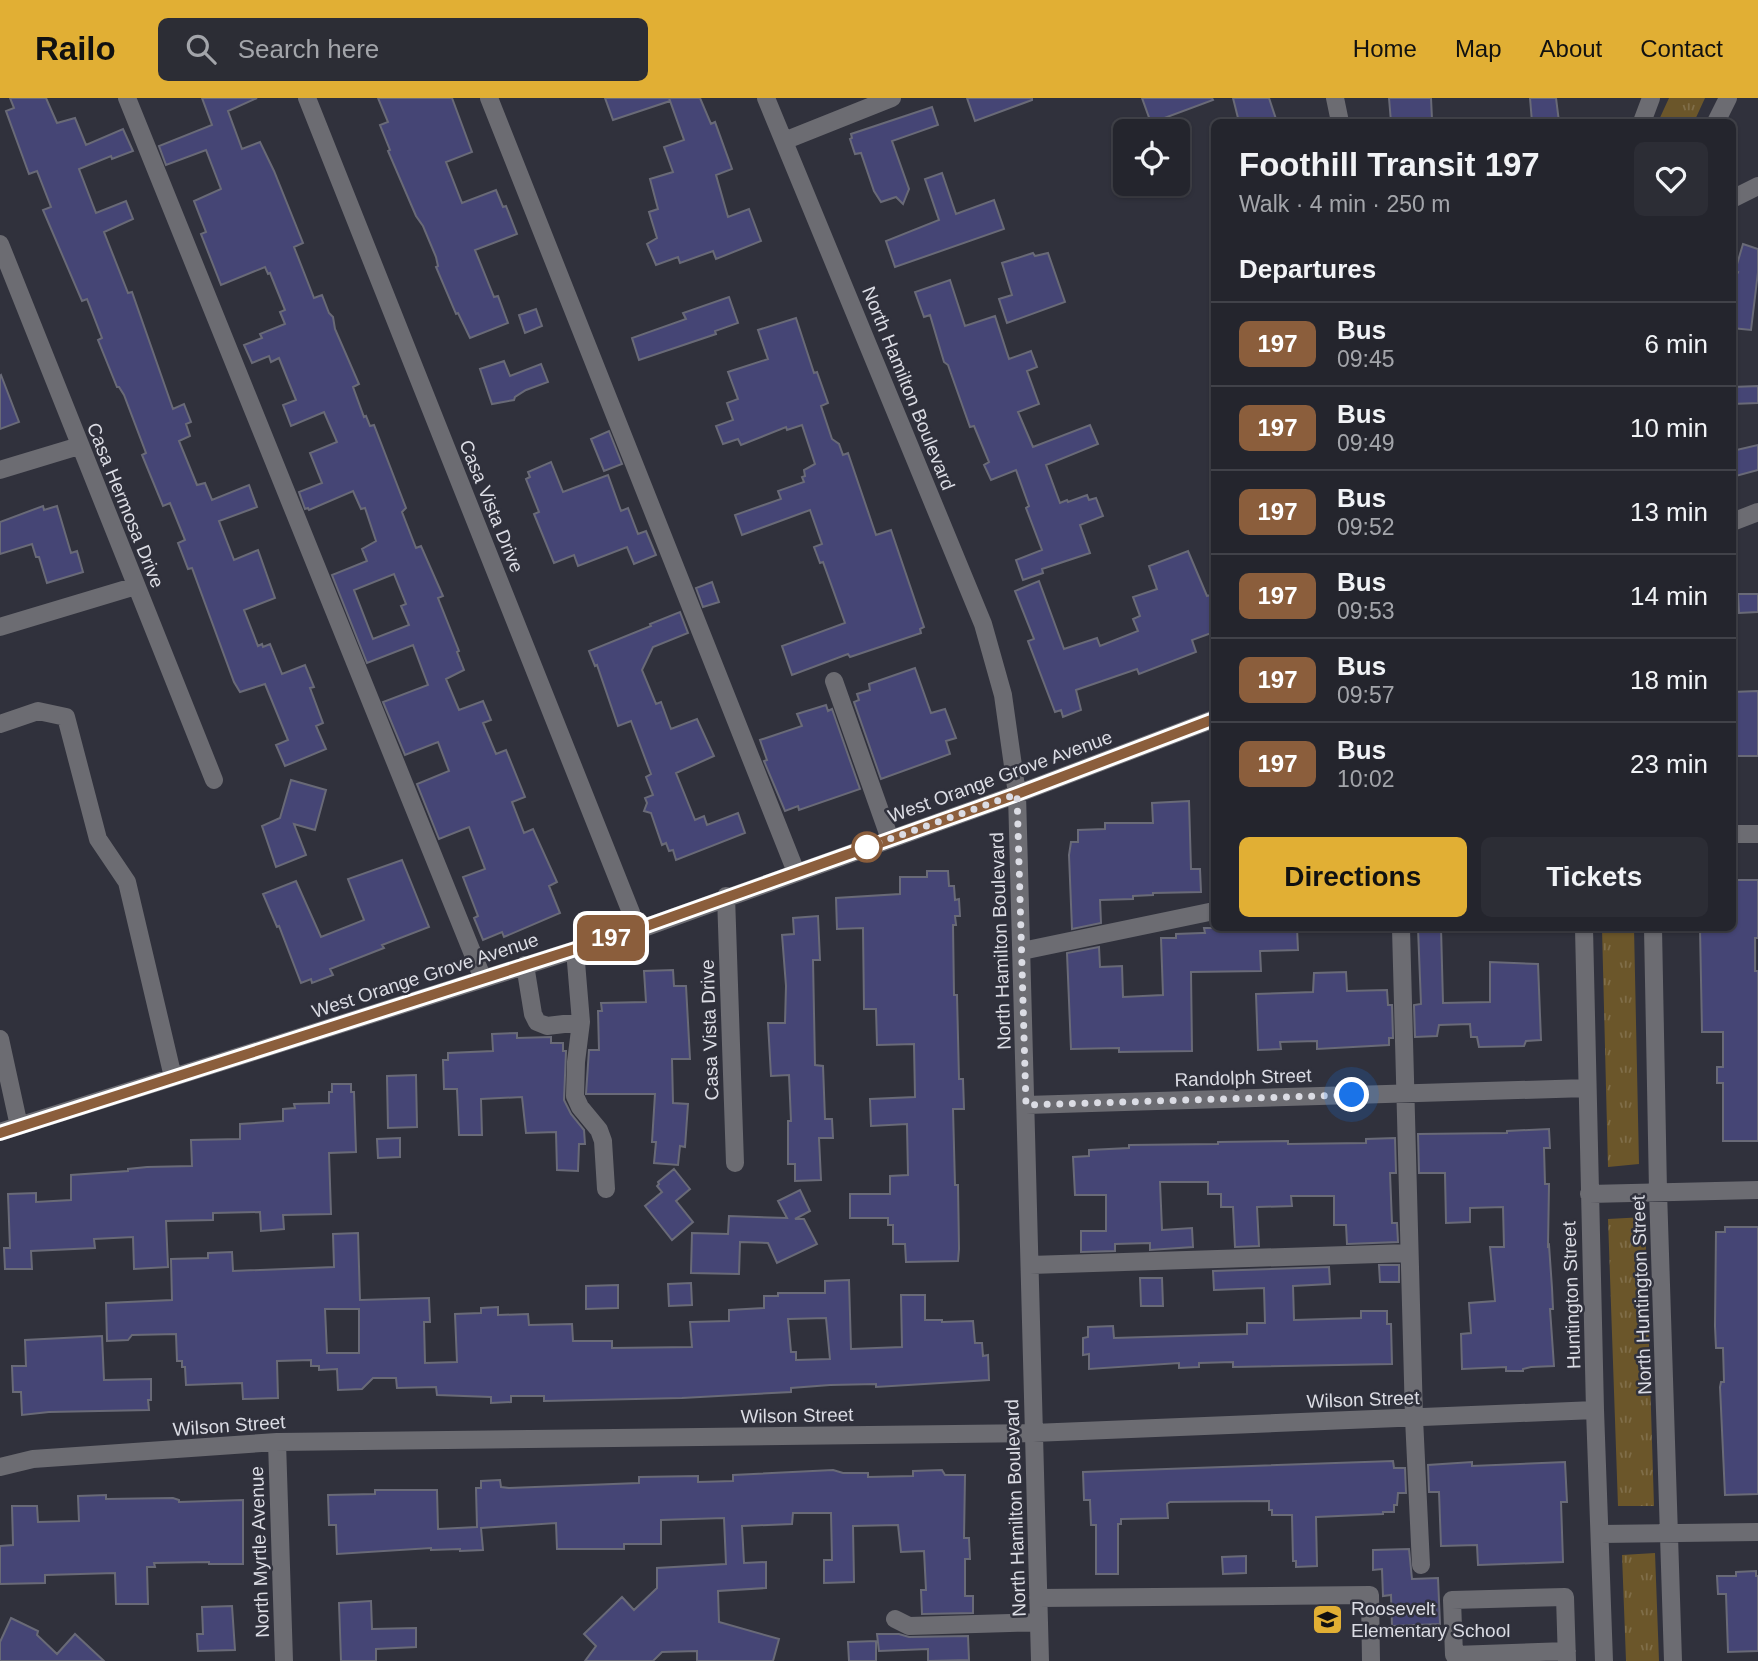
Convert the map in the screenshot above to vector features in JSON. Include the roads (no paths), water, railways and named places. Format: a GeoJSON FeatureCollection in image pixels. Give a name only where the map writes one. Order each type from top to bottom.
{"type":"FeatureCollection","features":[{"type":"Feature","properties":{"kind":"street"},"geometry":{"type":"LineString","coordinates":[[127,98],[483,979]]}},
{"type":"Feature","properties":{"kind":"street","name":"Casa Vista Drive"},"geometry":{"type":"LineString","coordinates":[[307,98],[638,929]]}},
{"type":"Feature","properties":{"kind":"street"},"geometry":{"type":"LineString","coordinates":[[489,98],[796,872]]}},
{"type":"Feature","properties":{"kind":"street","name":"North Hamilton Boulevard"},"geometry":{"type":"LineString","coordinates":[[766,98],[983,624],[1003,695],[1017,794],[1040,1661]]}},
{"type":"Feature","properties":{"kind":"street"},"geometry":{"type":"LineString","coordinates":[[784,141],[892,98]]}},
{"type":"Feature","properties":{"kind":"street"},"geometry":{"type":"LineString","coordinates":[[1335,98],[1339,119]]}},
{"type":"Feature","properties":{"kind":"street"},"geometry":{"type":"LineString","coordinates":[[1643,119],[1651,98]]}},
{"type":"Feature","properties":{"kind":"street"},"geometry":{"type":"LineString","coordinates":[[1718,119],[1728,98]]}},
{"type":"Feature","properties":{"kind":"street"},"geometry":{"type":"LineString","coordinates":[[1736,197],[1758,186]]}},
{"type":"Feature","properties":{"kind":"street","name":"Casa Hermosa Drive"},"geometry":{"type":"LineString","coordinates":[[0,244],[214,780]]}},
{"type":"Feature","properties":{"kind":"street"},"geometry":{"type":"LineString","coordinates":[[0,470],[79,446]]}},
{"type":"Feature","properties":{"kind":"street"},"geometry":{"type":"LineString","coordinates":[[1736,520],[1758,512]]}},
{"type":"Feature","properties":{"kind":"street"},"geometry":{"type":"LineString","coordinates":[[0,627],[136,586]]}},
{"type":"Feature","properties":{"kind":"street"},"geometry":{"type":"LineString","coordinates":[[834,681],[890,839]]}},
{"type":"Feature","properties":{"kind":"street"},"geometry":{"type":"LineString","coordinates":[[0,724],[38,712],[66,718],[98,839],[127,882],[173,1077]]}},
{"type":"Feature","properties":{"kind":"street","name":"West Orange Grove Avenue"},"geometry":{"type":"LineString","coordinates":[[0,1132],[638,929],[1017,794],[1211,720]]}},
{"type":"Feature","properties":{"kind":"street"},"geometry":{"type":"LineString","coordinates":[[1736,834],[1758,834]]}},
{"type":"Feature","properties":{"kind":"street","name":"Casa Vista Drive"},"geometry":{"type":"LineString","coordinates":[[726,896],[735,1163]]}},
{"type":"Feature","properties":{"kind":"street"},"geometry":{"type":"LineString","coordinates":[[1022,951],[1211,912]]}},
{"type":"Feature","properties":{"kind":"street"},"geometry":{"type":"LineString","coordinates":[[1401,931],[1414,1418],[1421,1565]]}},
{"type":"Feature","properties":{"kind":"street","name":"Huntington Street"},"geometry":{"type":"LineString","coordinates":[[1584,931],[1589,1194],[1604,1661]]}},
{"type":"Feature","properties":{"kind":"street","name":"North Huntington Street"},"geometry":{"type":"LineString","coordinates":[[1653,931],[1658,1191],[1673,1661]]}},
{"type":"Feature","properties":{"kind":"street"},"geometry":{"type":"LineString","coordinates":[[575,950],[581,1022],[575,1096],[603,1140],[606,1189]]}},
{"type":"Feature","properties":{"kind":"street"},"geometry":{"type":"LineString","coordinates":[[525,965],[537,1022],[547,1026],[581,1022]]}},
{"type":"Feature","properties":{"kind":"street"},"geometry":{"type":"LineString","coordinates":[[0,1039],[19,1126]]}},
{"type":"Feature","properties":{"kind":"street","name":"Randolph Street"},"geometry":{"type":"LineString","coordinates":[[1026,1105],[1587,1088]]}},
{"type":"Feature","properties":{"kind":"street"},"geometry":{"type":"LineString","coordinates":[[1589,1194],[1758,1190]]}},
{"type":"Feature","properties":{"kind":"street"},"geometry":{"type":"LineString","coordinates":[[1030,1265],[1409,1253]]}},
{"type":"Feature","properties":{"kind":"street","name":"Wilson Street"},"geometry":{"type":"LineString","coordinates":[[0,1467],[33,1460],[276,1441],[1033,1433],[1595,1410]]}},
{"type":"Feature","properties":{"kind":"street","name":"North Myrtle Avenue"},"geometry":{"type":"LineString","coordinates":[[276,1441],[284,1661]]}},
{"type":"Feature","properties":{"kind":"street"},"geometry":{"type":"LineString","coordinates":[[1600,1534],[1758,1532]]}},
{"type":"Feature","properties":{"kind":"street"},"geometry":{"type":"LineString","coordinates":[[1038,1598],[1370,1595],[1371,1661]]}},
{"type":"Feature","properties":{"kind":"street"},"geometry":{"type":"LineString","coordinates":[[1564,1597],[1567,1656],[1454,1655],[1452,1600],[1564,1597]]}},
{"type":"Feature","properties":{"kind":"street"},"geometry":{"type":"LineString","coordinates":[[895,1619],[909,1626],[1039,1622]]}},
{"type":"Feature","properties":{"kind":"place","name":"Roosevelt Elementary School"},"geometry":{"type":"Point","coordinates":[1328,1619]}}]}
